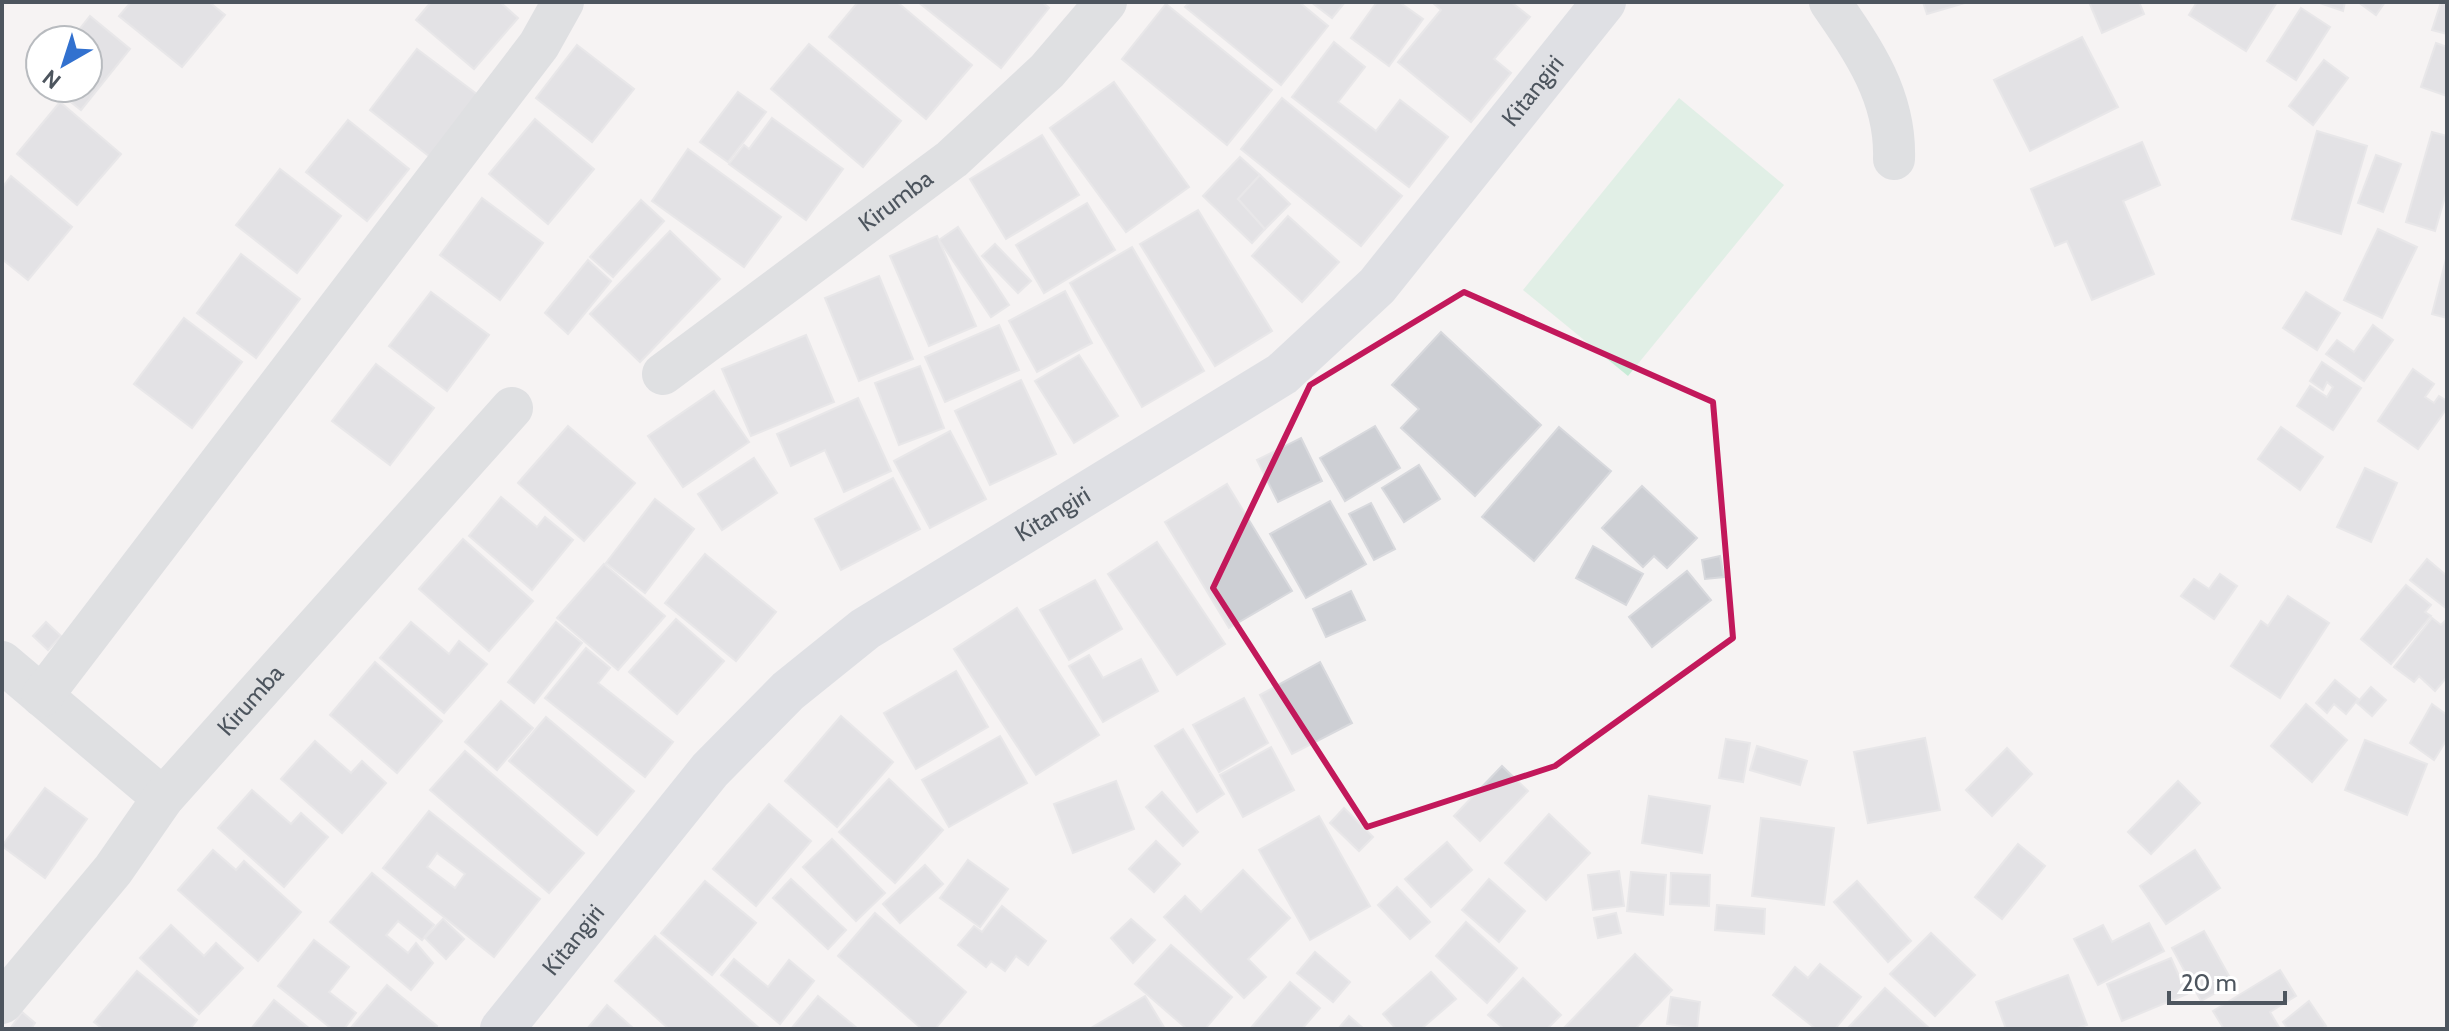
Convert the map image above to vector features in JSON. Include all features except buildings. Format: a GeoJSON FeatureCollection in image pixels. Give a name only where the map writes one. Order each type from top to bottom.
{"type":"FeatureCollection","features":[{"type":"Feature","properties":{"kind":"main road","name":"Kitangiri"},"geometry":{"type":"LineString","coordinates":[[502,1029],[710,770],[788,691],[865,629],[1282,374],[1377,286],[1604,2]]}},
{"type":"Feature","properties":{"kind":"street"},"geometry":{"type":"LineString","coordinates":[[42,696],[539,45],[563,2]]}},
{"type":"Feature","properties":{"kind":"street","name":"Kirumba"},"geometry":{"type":"LineString","coordinates":[[663,374],[952,159],[1047,71],[1106,2]]}},
{"type":"Feature","properties":{"kind":"street"},"geometry":{"type":"LineString","coordinates":[[1830,2],[1866,53],[1890,106],[1894,159]]}},
{"type":"Feature","properties":{"kind":"street","name":"Kirumba"},"geometry":{"type":"LineString","coordinates":[[2,1003],[113,870],[163,798],[512,408]]}},
{"type":"Feature","properties":{"kind":"street"},"geometry":{"type":"LineString","coordinates":[[2,662],[163,798]]}},
{"type":"Feature","properties":{"kind":"highlighted area"},"geometry":{"type":"Polygon","coordinates":[[[1464,292],[1713,402],[1733,638],[1555,766],[1367,827],[1213,588],[1310,385],[1464,292]]]}},
{"type":"Feature","properties":{"kind":"green space"},"geometry":{"type":"Polygon","coordinates":[[[1679,98],[1784,185],[1628,376],[1523,290],[1679,98]]]}}]}
